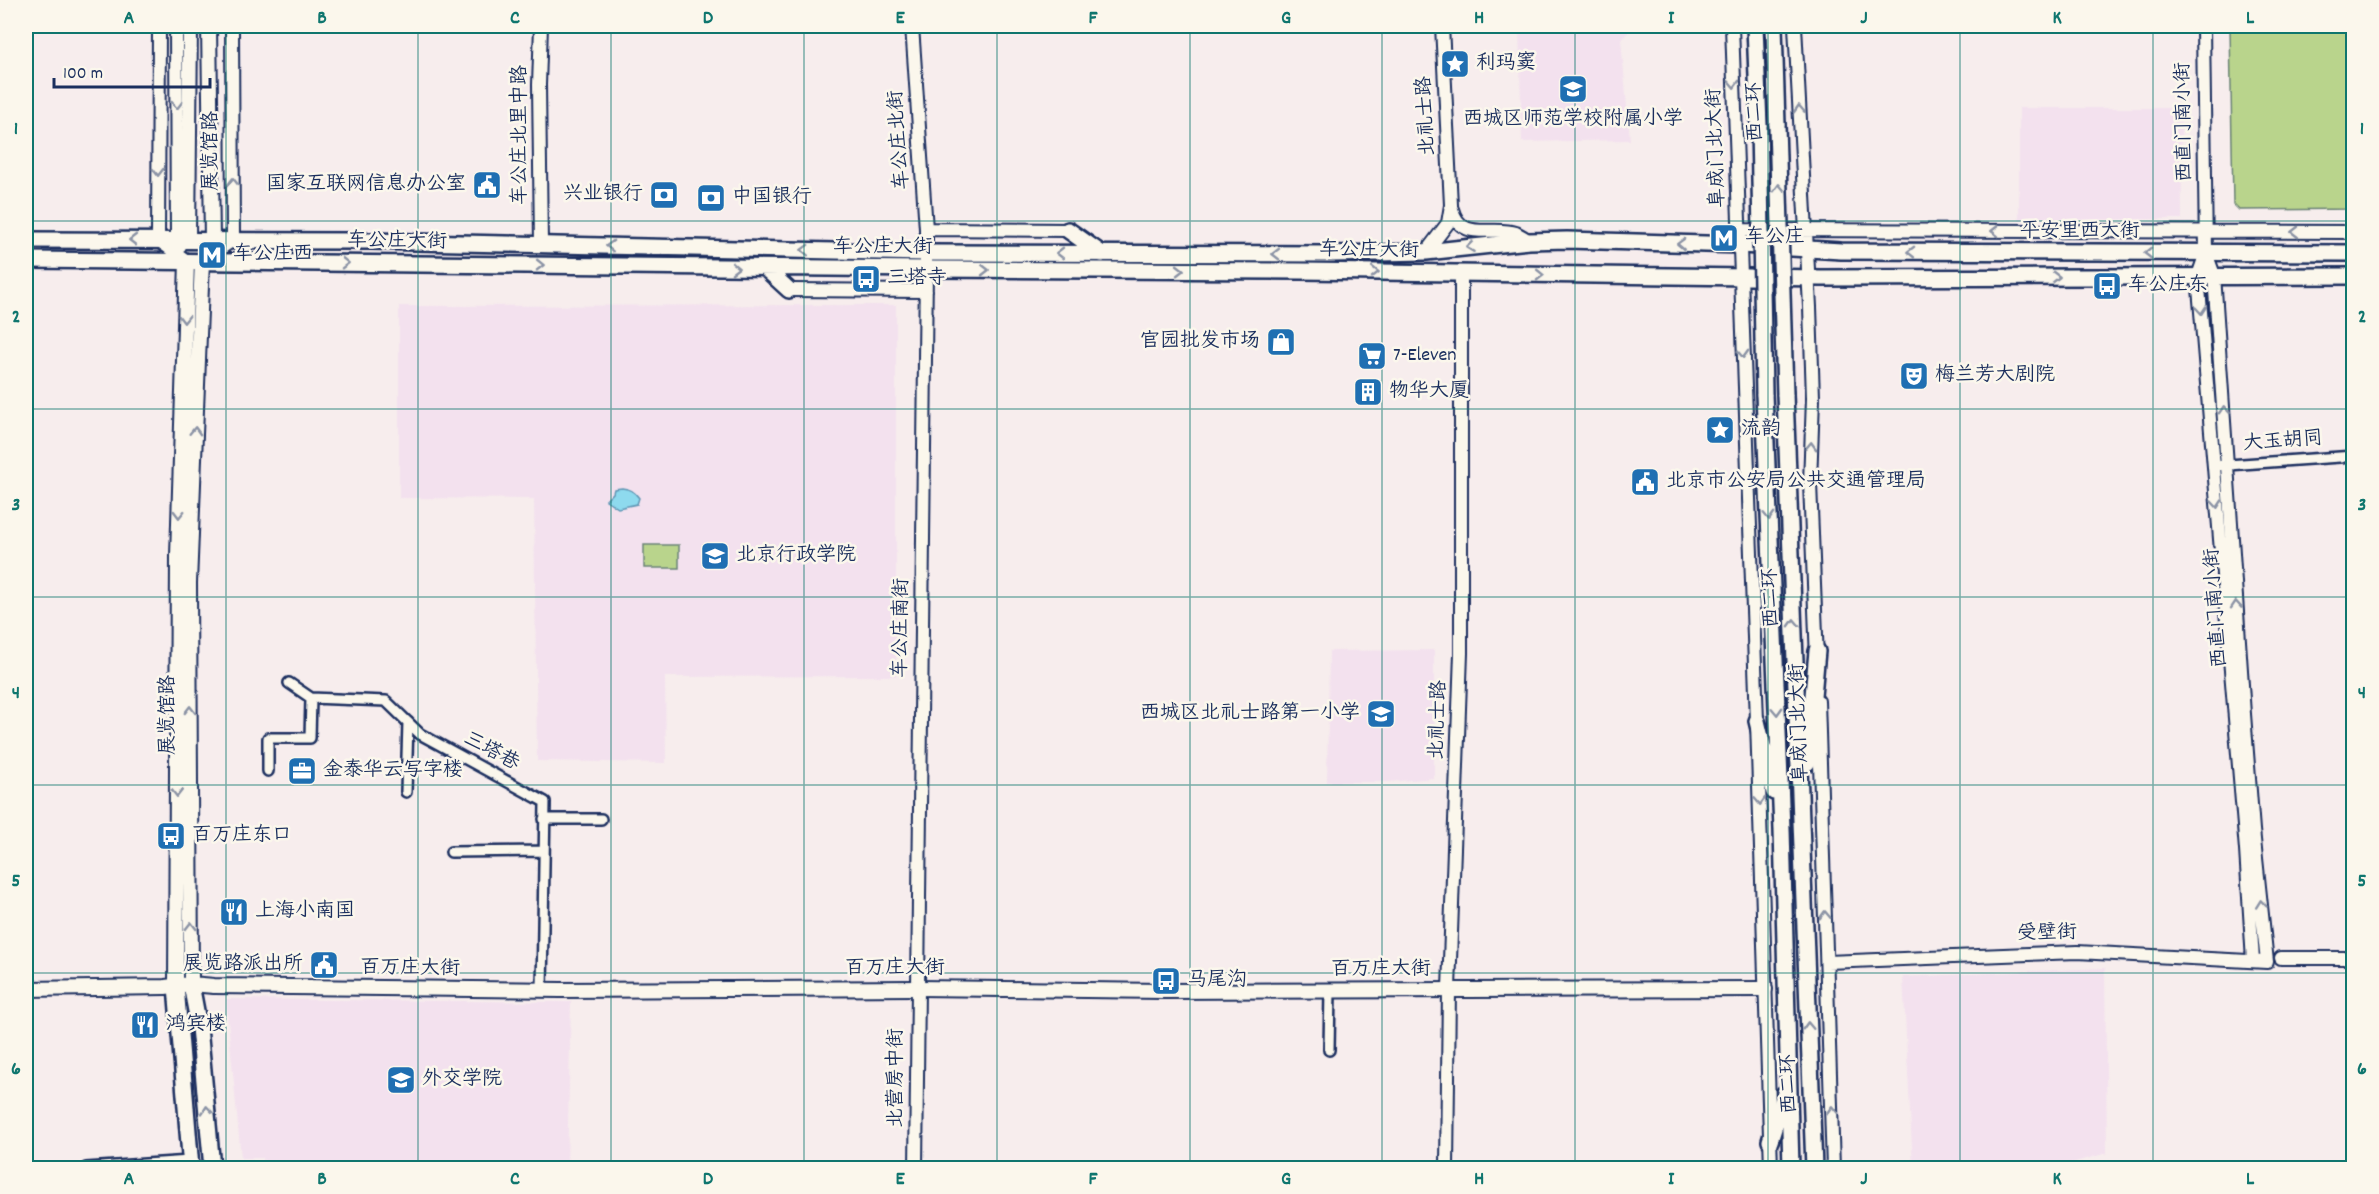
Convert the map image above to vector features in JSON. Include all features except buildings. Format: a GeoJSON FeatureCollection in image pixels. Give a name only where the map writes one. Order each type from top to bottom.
{"type":"FeatureCollection","features":[{"type":"Feature","properties":{"kind":"main road","name":"展览馆路"},"geometry":{"type":"LineString","coordinates":[[183,239],[189,26]]}},
{"type":"Feature","properties":{"kind":"main road","name":"展览馆路"},"geometry":{"type":"LineString","coordinates":[[209,26],[212,240]]}},
{"type":"Feature","properties":{"kind":"main road","name":"西二环"},"geometry":{"type":"LineString","coordinates":[[1755,26],[1764,394],[1782,829],[1791,1168]]}},
{"type":"Feature","properties":{"kind":"main road","name":"西二环"},"geometry":{"type":"LineString","coordinates":[[1774,26],[1785,394],[1814,1168]]}},
{"type":"Feature","properties":{"kind":"main road"},"geometry":{"type":"LineString","coordinates":[[1068,230],[1102,254]]}},
{"type":"Feature","properties":{"kind":"main road","name":"车公庄大街"},"geometry":{"type":"LineString","coordinates":[[212,240],[1102,254],[1426,252],[1529,241],[1739,238]]}},
{"type":"Feature","properties":{"kind":"main road","name":"平安里西大街"},"geometry":{"type":"LineString","coordinates":[[1739,238],[1807,249],[1852,251],[2354,253]]}},
{"type":"Feature","properties":{"kind":"main road"},"geometry":{"type":"LineString","coordinates":[[183,239],[195,261],[212,240]]}},
{"type":"Feature","properties":{"kind":"main road"},"geometry":{"type":"LineString","coordinates":[[26,240],[212,240]]}},
{"type":"Feature","properties":{"kind":"main road","name":"车公庄大街"},"geometry":{"type":"LineString","coordinates":[[26,260],[1808,276]]}},
{"type":"Feature","properties":{"kind":"main road","name":"展览馆路"},"geometry":{"type":"LineString","coordinates":[[190,1165],[183,985],[178,556],[195,261]]}},
{"type":"Feature","properties":{"kind":"main road"},"geometry":{"type":"LineString","coordinates":[[765,268],[789,290]]}},
{"type":"Feature","properties":{"kind":"main road"},"geometry":{"type":"LineString","coordinates":[[1808,276],[2354,276]]}},
{"type":"Feature","properties":{"kind":"main road"},"geometry":{"type":"LineString","coordinates":[[1801,828],[1817,651]]}},
{"type":"Feature","properties":{"kind":"main road"},"geometry":{"type":"LineString","coordinates":[[1757,722],[1782,829]]}},
{"type":"Feature","properties":{"kind":"main road","name":"展览馆路"},"geometry":{"type":"LineString","coordinates":[[183,985],[199,1027],[212,1168]]}},
{"type":"Feature","properties":{"kind":"main road","name":"百万庄大街"},"geometry":{"type":"LineString","coordinates":[[26,989],[183,985],[542,990],[1765,989]]}},
{"type":"Feature","properties":{"kind":"main road"},"geometry":{"type":"LineString","coordinates":[[1770,1141],[1789,1078]]}},
{"type":"Feature","properties":{"kind":"street"},"geometry":{"type":"LineString","coordinates":[[159,26],[159,240],[195,261],[233,240]]}},
{"type":"Feature","properties":{"kind":"street"},"geometry":{"type":"LineString","coordinates":[[159,71],[169,26]]}},
{"type":"Feature","properties":{"kind":"street","name":"展览馆路"},"geometry":{"type":"LineString","coordinates":[[176,26],[183,239]]}},
{"type":"Feature","properties":{"kind":"street","name":"展览馆路"},"geometry":{"type":"LineString","coordinates":[[232,26],[233,240]]}},
{"type":"Feature","properties":{"kind":"street","name":"车公庄北里中路"},"geometry":{"type":"LineString","coordinates":[[541,26],[539,85],[541,244]]}},
{"type":"Feature","properties":{"kind":"street","name":"车公庄北街"},"geometry":{"type":"LineString","coordinates":[[912,26],[926,229],[926,269]]}},
{"type":"Feature","properties":{"kind":"street","name":"北礼士路"},"geometry":{"type":"LineString","coordinates":[[1426,252],[1448,223],[1450,205],[1442,26]]}},
{"type":"Feature","properties":{"kind":"street","name":"阜成门北大街"},"geometry":{"type":"LineString","coordinates":[[1732,26],[1771,1168]]}},
{"type":"Feature","properties":{"kind":"street","name":"阜成门北大街"},"geometry":{"type":"LineString","coordinates":[[1795,26],[1813,398],[1810,483],[1833,1168]]}},
{"type":"Feature","properties":{"kind":"street","name":"西直门南小街"},"geometry":{"type":"LineString","coordinates":[[2203,26],[2206,253],[2214,276],[2253,830],[2267,962]]}},
{"type":"Feature","properties":{"kind":"street"},"geometry":{"type":"LineString","coordinates":[[1450,205],[1454,220],[1462,227],[1472,230],[1516,233],[1529,241]]}},
{"type":"Feature","properties":{"kind":"street"},"geometry":{"type":"LineString","coordinates":[[926,229],[1068,230]]}},
{"type":"Feature","properties":{"kind":"street"},"geometry":{"type":"LineString","coordinates":[[1739,238],[1806,231],[2354,232]]}},
{"type":"Feature","properties":{"kind":"street","name":"西直门南小街"},"geometry":{"type":"LineString","coordinates":[[2206,253],[2198,276],[2246,850],[2253,961]]}},
{"type":"Feature","properties":{"kind":"street","name":"车公庄南街"},"geometry":{"type":"LineString","coordinates":[[917,988],[926,269]]}},
{"type":"Feature","properties":{"kind":"street","name":"北礼士路"},"geometry":{"type":"LineString","coordinates":[[1447,1168],[1449,989],[1461,653],[1461,274]]}},
{"type":"Feature","properties":{"kind":"street"},"geometry":{"type":"LineString","coordinates":[[789,290],[926,291]]}},
{"type":"Feature","properties":{"kind":"street","name":"大玉胡同"},"geometry":{"type":"LineString","coordinates":[[2214,466],[2354,456]]}},
{"type":"Feature","properties":{"kind":"street"},"geometry":{"type":"LineString","coordinates":[[268,771],[268,738],[310,738],[311,698],[289,683]]}},
{"type":"Feature","properties":{"kind":"street","name":"三塔巷"},"geometry":{"type":"LineString","coordinates":[[311,698],[386,700],[420,734],[544,802],[542,990]]}},
{"type":"Feature","properties":{"kind":"street"},"geometry":{"type":"LineString","coordinates":[[406,792],[408,722]]}},
{"type":"Feature","properties":{"kind":"street"},"geometry":{"type":"LineString","coordinates":[[544,819],[601,819]]}},
{"type":"Feature","properties":{"kind":"street"},"geometry":{"type":"LineString","coordinates":[[451,852],[544,851]]}},
{"type":"Feature","properties":{"kind":"street","name":"受壁街"},"geometry":{"type":"LineString","coordinates":[[1827,962],[2077,952],[2267,962]]}},
{"type":"Feature","properties":{"kind":"street"},"geometry":{"type":"LineString","coordinates":[[2281,958],[2354,958]]}},
{"type":"Feature","properties":{"kind":"street","name":"北营房中街"},"geometry":{"type":"LineString","coordinates":[[916,1168],[917,988]]}},
{"type":"Feature","properties":{"kind":"street"},"geometry":{"type":"LineString","coordinates":[[1329,1050],[1330,990]]}},
{"type":"Feature","properties":{"kind":"street"},"geometry":{"type":"LineString","coordinates":[[86,1168],[190,1165]]}},
{"type":"Feature","properties":{"kind":"shaded area","name":"西城区师范学校附属小学"},"geometry":{"type":"Polygon","coordinates":[[[1519,26],[1632,26],[1632,29],[1621,39],[1630,140],[1522,142],[1519,26]]]}},
{"type":"Feature","properties":{"kind":"shaded area"},"geometry":{"type":"Polygon","coordinates":[[[2019,108],[2181,108],[2182,219],[2019,220],[2019,108]]]}},
{"type":"Feature","properties":{"kind":"shaded area","name":"北京行政学院"},"geometry":{"type":"Polygon","coordinates":[[[896,305],[896,676],[665,677],[666,763],[537,761],[534,499],[399,498],[399,306],[896,305]]]}},
{"type":"Feature","properties":{"kind":"shaded area","name":"西城区北礼士路第一小学"},"geometry":{"type":"Polygon","coordinates":[[[1434,650],[1434,778],[1388,782],[1327,782],[1329,651],[1434,650]]]}},
{"type":"Feature","properties":{"kind":"shaded area"},"geometry":{"type":"Polygon","coordinates":[[[26,864],[32,980],[26,980],[26,864]]]}},
{"type":"Feature","properties":{"kind":"shaded area"},"geometry":{"type":"Polygon","coordinates":[[[2105,968],[2107,1153],[2061,1166],[2061,1168],[1913,1168],[1903,977],[2105,968]]]}},
{"type":"Feature","properties":{"kind":"shaded area","name":"外交学院"},"geometry":{"type":"Polygon","coordinates":[[[226,999],[571,1002],[567,1168],[264,1168],[263,1158],[241,1158],[226,999]]]}},
{"type":"Feature","properties":{"kind":"green space"},"geometry":{"type":"Polygon","coordinates":[[[2230,26],[2353,26],[2353,209],[2239,210],[2233,204],[2230,26]]]}},
{"type":"Feature","properties":{"kind":"green space"},"geometry":{"type":"Polygon","coordinates":[[[644,545],[679,545],[679,568],[644,568],[644,545]]]}},
{"type":"Feature","properties":{"kind":"water"},"geometry":{"type":"Polygon","coordinates":[[[614,489],[630,490],[639,498],[637,504],[618,508],[606,500],[614,489]]]}},
{"type":"Feature","properties":{"kind":"place","name":"利玛窦"},"geometry":{"type":"Point","coordinates":[1455,64]}},
{"type":"Feature","properties":{"kind":"place","name":"西城区师范学校附属小学"},"geometry":{"type":"Point","coordinates":[1573,89]}},
{"type":"Feature","properties":{"kind":"place","name":"国家互联网信息办公室"},"geometry":{"type":"Point","coordinates":[487,185]}},
{"type":"Feature","properties":{"kind":"place","name":"兴业银行"},"geometry":{"type":"Point","coordinates":[664,195]}},
{"type":"Feature","properties":{"kind":"place","name":"中国银行"},"geometry":{"type":"Point","coordinates":[711,198]}},
{"type":"Feature","properties":{"kind":"place","name":"车公庄"},"geometry":{"type":"Point","coordinates":[1724,238]}},
{"type":"Feature","properties":{"kind":"place","name":"车公庄西"},"geometry":{"type":"Point","coordinates":[212,255]}},
{"type":"Feature","properties":{"kind":"place","name":"三塔寺"},"geometry":{"type":"Point","coordinates":[866,279]}},
{"type":"Feature","properties":{"kind":"place","name":"车公庄东"},"geometry":{"type":"Point","coordinates":[2107,286]}},
{"type":"Feature","properties":{"kind":"place","name":"官园批发市场"},"geometry":{"type":"Point","coordinates":[1281,342]}},
{"type":"Feature","properties":{"kind":"place","name":"7-Eleven"},"geometry":{"type":"Point","coordinates":[1372,356]}},
{"type":"Feature","properties":{"kind":"place","name":"梅兰芳大剧院"},"geometry":{"type":"Point","coordinates":[1914,376]}},
{"type":"Feature","properties":{"kind":"place","name":"物华大厦"},"geometry":{"type":"Point","coordinates":[1368,392]}},
{"type":"Feature","properties":{"kind":"place","name":"流韵"},"geometry":{"type":"Point","coordinates":[1720,430]}},
{"type":"Feature","properties":{"kind":"place","name":"北京市公安局公共交通管理局"},"geometry":{"type":"Point","coordinates":[1645,482]}},
{"type":"Feature","properties":{"kind":"place","name":"北京行政学院"},"geometry":{"type":"Point","coordinates":[715,556]}},
{"type":"Feature","properties":{"kind":"place","name":"西城区北礼士路第一小学"},"geometry":{"type":"Point","coordinates":[1381,714]}},
{"type":"Feature","properties":{"kind":"place","name":"金泰华云写字楼"},"geometry":{"type":"Point","coordinates":[302,771]}},
{"type":"Feature","properties":{"kind":"place","name":"百万庄东口"},"geometry":{"type":"Point","coordinates":[171,836]}},
{"type":"Feature","properties":{"kind":"place","name":"上海小南国"},"geometry":{"type":"Point","coordinates":[234,912]}},
{"type":"Feature","properties":{"kind":"place","name":"展览路派出所"},"geometry":{"type":"Point","coordinates":[324,965]}},
{"type":"Feature","properties":{"kind":"place","name":"马尾沟"},"geometry":{"type":"Point","coordinates":[1166,981]}},
{"type":"Feature","properties":{"kind":"place","name":"鸿宾楼"},"geometry":{"type":"Point","coordinates":[145,1025]}},
{"type":"Feature","properties":{"kind":"place","name":"外交学院"},"geometry":{"type":"Point","coordinates":[401,1080]}}]}
